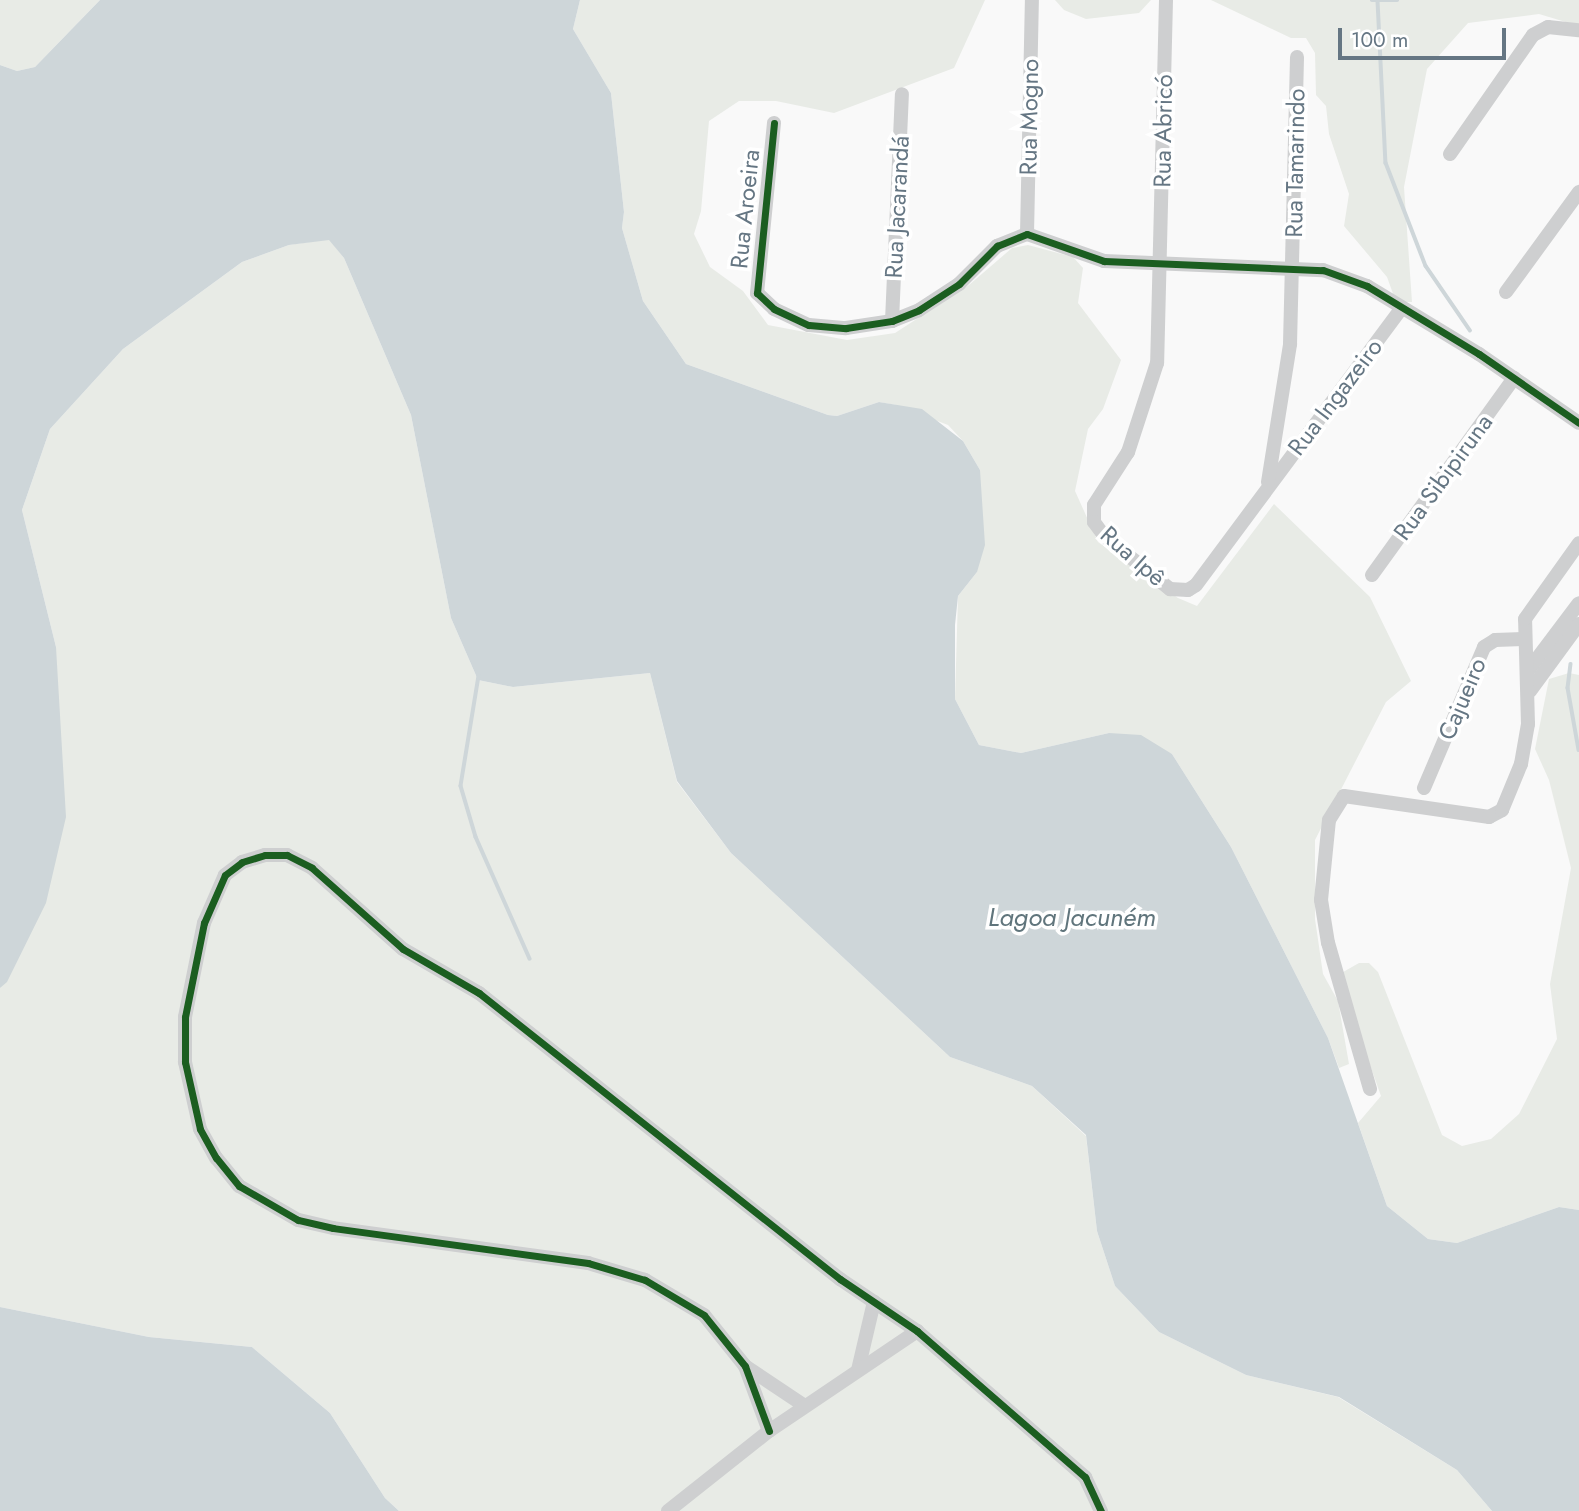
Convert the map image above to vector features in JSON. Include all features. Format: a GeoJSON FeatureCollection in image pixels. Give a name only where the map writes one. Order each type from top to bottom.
{"type":"FeatureCollection","features":[{"type":"Feature","properties":{"kind":"street","name":"Rua Mogno"},"geometry":{"type":"LineString","coordinates":[[1027,234],[1032,0]]}},
{"type":"Feature","properties":{"kind":"street","name":"Rua Abricó"},"geometry":{"type":"LineString","coordinates":[[1160,262],[1166,0]]}},
{"type":"Feature","properties":{"kind":"street"},"geometry":{"type":"LineString","coordinates":[[1450,154],[1533,35],[1548,27],[1579,30]]}},
{"type":"Feature","properties":{"kind":"street","name":"Rua Tamarindo"},"geometry":{"type":"LineString","coordinates":[[1268,483],[1290,344],[1297,57]]}},
{"type":"Feature","properties":{"kind":"street","name":"Rua Jacarandá"},"geometry":{"type":"LineString","coordinates":[[892,321],[902,94]]}},
{"type":"Feature","properties":{"kind":"street","name":"Rua Aroeira"},"geometry":{"type":"LineString","coordinates":[[774,123],[756,284],[760,298],[809,325],[825,328],[892,321]]}},
{"type":"Feature","properties":{"kind":"street"},"geometry":{"type":"LineString","coordinates":[[1506,292],[1579,192]]}},
{"type":"Feature","properties":{"kind":"street"},"geometry":{"type":"LineString","coordinates":[[892,321],[919,310],[959,284],[997,246],[1027,234],[1104,261],[1293,269],[1338,274],[1367,286],[1578,421]]}},
{"type":"Feature","properties":{"kind":"street","name":"Rua Ipê"},"geometry":{"type":"LineString","coordinates":[[1160,262],[1155,380],[1128,452],[1094,505],[1094,522],[1104,536],[1170,589],[1188,590],[1268,483]]}},
{"type":"Feature","properties":{"kind":"street","name":"Rua Ingazeiro"},"geometry":{"type":"LineString","coordinates":[[1268,483],[1401,309]]}},
{"type":"Feature","properties":{"kind":"street","name":"Rua Sibipiruna"},"geometry":{"type":"LineString","coordinates":[[1372,575],[1514,379]]}},
{"type":"Feature","properties":{"kind":"street"},"geometry":{"type":"LineString","coordinates":[[1370,1089],[1328,943],[1321,901],[1329,820],[1344,796],[1496,815],[1508,799],[1521,764],[1530,691],[1523,639],[1532,607],[1579,543]]}},
{"type":"Feature","properties":{"kind":"street"},"geometry":{"type":"LineString","coordinates":[[1527,673],[1579,603]]}},
{"type":"Feature","properties":{"kind":"street"},"geometry":{"type":"LineString","coordinates":[[1530,691],[1579,624]]}},
{"type":"Feature","properties":{"kind":"street","name":"Cajueiro"},"geometry":{"type":"LineString","coordinates":[[1424,788],[1485,647],[1495,640],[1523,639]]}},
{"type":"Feature","properties":{"kind":"street"},"geometry":{"type":"LineString","coordinates":[[805,1406],[745,1366],[704,1315],[645,1280],[588,1263],[333,1228],[298,1220],[239,1186],[216,1158],[200,1129],[186,1062],[185,1017],[204,923],[225,875],[242,862],[265,855],[287,855],[312,868],[403,949],[489,1001],[874,1302],[917,1331],[1085,1477],[1101,1511]]}},
{"type":"Feature","properties":{"kind":"street"},"geometry":{"type":"LineString","coordinates":[[858,1370],[874,1302]]}},
{"type":"Feature","properties":{"kind":"street"},"geometry":{"type":"LineString","coordinates":[[668,1511],[769,1431],[917,1331]]}},
{"type":"Feature","properties":{"kind":"street"},"geometry":{"type":"LineString","coordinates":[[745,1366],[769,1431]]}},
{"type":"Feature","properties":{"kind":"shaded area"},"geometry":{"type":"Polygon","coordinates":[[[0,0],[100,0],[35,67],[17,71],[0,65],[0,0]]]}},
{"type":"Feature","properties":{"kind":"shaded area"},"geometry":{"type":"Polygon","coordinates":[[[580,0],[985,0],[954,68],[834,113],[776,101],[739,101],[709,121],[701,211],[694,234],[710,267],[743,291],[768,325],[847,340],[895,333],[969,285],[1012,248],[1028,245],[1073,257],[1083,268],[1078,303],[1121,360],[1103,409],[1088,429],[1075,491],[1098,542],[1178,598],[1197,606],[1274,504],[1370,597],[1411,681],[1386,702],[1315,840],[1315,919],[1323,974],[1338,1001],[1349,1064],[1339,1068],[1328,1038],[1231,847],[1172,754],[1109,733],[1021,753],[979,745],[955,699],[958,596],[977,572],[980,470],[963,441],[948,425],[896,405],[879,402],[837,416],[828,415],[686,364],[643,301],[622,228],[624,212],[611,93],[573,29],[580,0]]]}},
{"type":"Feature","properties":{"kind":"shaded area"},"geometry":{"type":"Polygon","coordinates":[[[1055,0],[1151,0],[1139,13],[1086,19],[1064,10],[1055,0]]]}},
{"type":"Feature","properties":{"kind":"shaded area"},"geometry":{"type":"Polygon","coordinates":[[[1211,0],[1579,0],[1579,26],[1539,14],[1468,23],[1427,69],[1404,187],[1412,302],[1396,302],[1387,277],[1344,226],[1349,194],[1329,134],[1326,106],[1316,95],[1315,53],[1306,38],[1291,38],[1211,0]]]}},
{"type":"Feature","properties":{"kind":"shaded area"},"geometry":{"type":"Polygon","coordinates":[[[329,239],[344,258],[411,415],[451,618],[478,680],[513,687],[650,673],[677,782],[731,853],[950,1057],[1032,1086],[1086,1136],[1097,1231],[1115,1286],[1159,1332],[1246,1375],[1338,1397],[1457,1470],[1492,1511],[399,1511],[385,1498],[330,1413],[252,1347],[149,1337],[0,1307],[0,988],[9,973],[56,647],[22,510],[50,429],[123,349],[242,262],[289,245],[329,239]]]}},
{"type":"Feature","properties":{"kind":"shaded area"},"geometry":{"type":"Polygon","coordinates":[[[1569,673],[1579,675],[1579,1210],[1559,1207],[1457,1243],[1428,1239],[1387,1206],[1358,1123],[1381,1096],[1338,975],[1359,963],[1369,963],[1378,972],[1442,1135],[1462,1146],[1491,1139],[1519,1114],[1557,1039],[1550,984],[1571,868],[1549,780],[1535,749],[1549,679],[1569,673]]]}},
{"type":"Feature","properties":{"kind":"water","name":"Lagoa Jacuném"},"geometry":{"type":"Polygon","coordinates":[[[100,0],[580,0],[573,29],[611,93],[624,212],[622,228],[643,301],[686,364],[828,415],[837,416],[879,402],[922,409],[963,441],[980,470],[985,545],[977,572],[958,596],[955,625],[955,699],[979,745],[1021,753],[1109,733],[1141,735],[1172,754],[1231,847],[1328,1038],[1387,1206],[1428,1239],[1457,1243],[1559,1207],[1579,1210],[1579,1511],[1492,1511],[1457,1470],[1339,1397],[1246,1375],[1159,1332],[1115,1286],[1097,1231],[1086,1135],[1032,1086],[950,1057],[731,853],[677,781],[650,673],[513,687],[478,680],[451,618],[411,415],[344,258],[329,240],[289,245],[242,262],[123,349],[50,429],[22,510],[56,647],[66,817],[46,903],[7,982],[0,988],[0,65],[17,71],[35,67],[100,0]]]}},
{"type":"Feature","properties":{"kind":"water"},"geometry":{"type":"Polygon","coordinates":[[[0,1307],[149,1337],[252,1347],[330,1413],[385,1498],[399,1511],[0,1511],[0,1307]]]}},
{"type":"Feature","properties":{"kind":"waterway"},"geometry":{"type":"LineString","coordinates":[[1372,0],[1397,0]]}},
{"type":"Feature","properties":{"kind":"waterway"},"geometry":{"type":"LineString","coordinates":[[1378,1],[1386,163],[1426,266],[1470,330]]}},
{"type":"Feature","properties":{"kind":"waterway"},"geometry":{"type":"LineString","coordinates":[[1571,664],[1568,688],[1579,750]]}},
{"type":"Feature","properties":{"kind":"waterway"},"geometry":{"type":"LineString","coordinates":[[479,676],[461,786],[476,837],[530,959]]}},
{"type":"Feature","properties":{"kind":"cycle path"},"geometry":{"type":"LineString","coordinates":[[774,123],[757,293],[774,309],[809,325],[846,328],[892,321],[919,310],[959,284],[997,246],[1027,234],[1104,261],[1323,270],[1367,286],[1479,354],[1579,423]]}},
{"type":"Feature","properties":{"kind":"cycle path"},"geometry":{"type":"LineString","coordinates":[[769,1431],[745,1366],[704,1315],[645,1280],[588,1263],[333,1228],[298,1220],[239,1186],[216,1158],[200,1129],[185,1062],[185,1017],[204,923],[225,875],[242,862],[265,855],[287,855],[312,868],[403,949],[479,993],[840,1279],[917,1331],[1085,1477],[1101,1511]]}}]}
